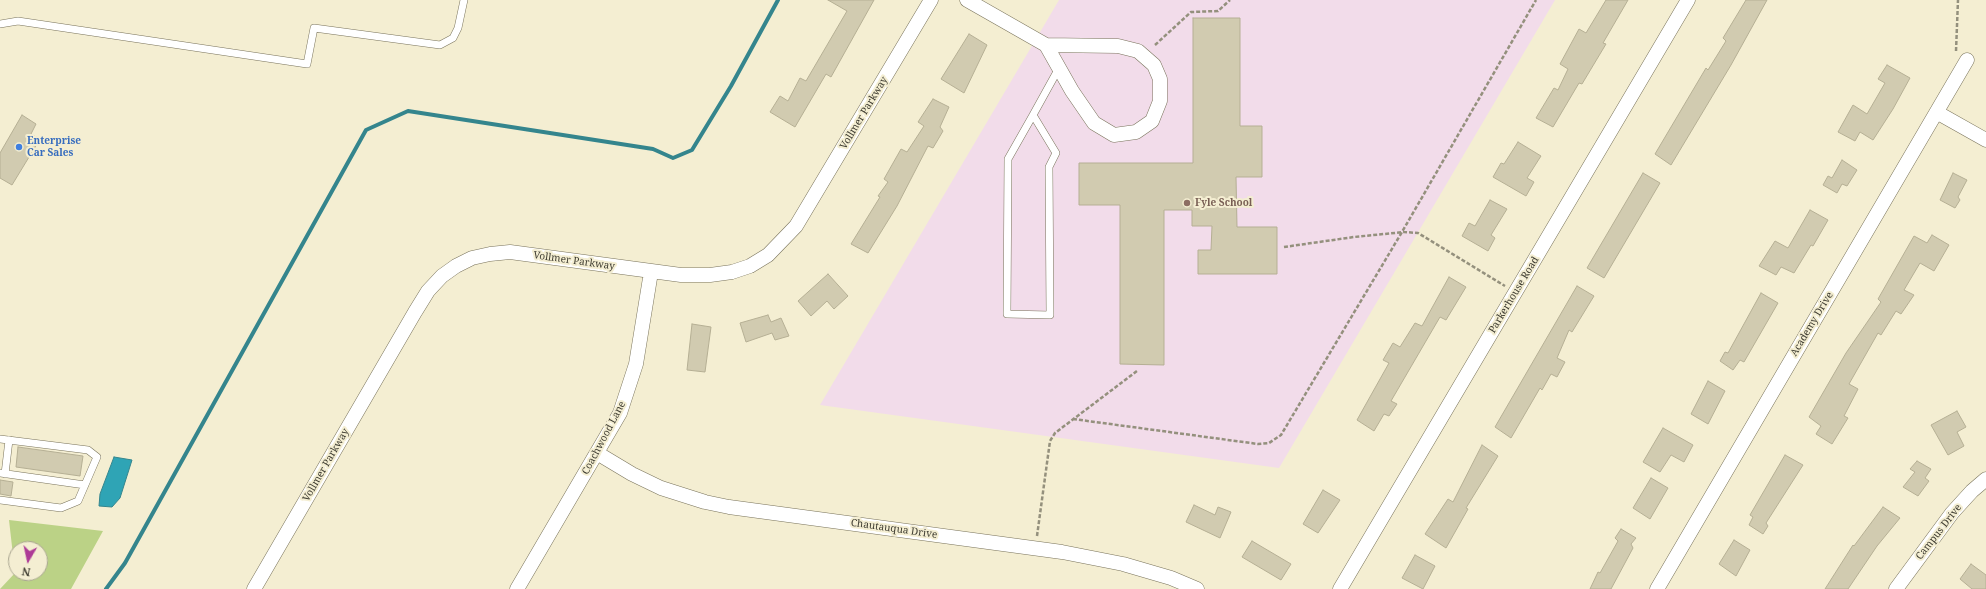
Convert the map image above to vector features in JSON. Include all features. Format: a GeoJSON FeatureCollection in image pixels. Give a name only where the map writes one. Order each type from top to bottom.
{"type":"FeatureCollection","features":[{"type":"Feature","properties":{"kind":"street","name":"Vollmer Parkway"},"geometry":{"type":"LineString","coordinates":[[254,589],[415,312],[428,291],[442,276],[456,266],[472,258],[510,252],[651,272],[710,276],[732,272],[750,266],[768,255],[782,242],[807,210],[931,0]]}},
{"type":"Feature","properties":{"kind":"street"},"geometry":{"type":"LineString","coordinates":[[967,0],[1046,45],[1118,46],[1138,51],[1154,65],[1160,79],[1160,101],[1152,121],[1136,132],[1114,135],[1094,123],[1046,45]]}},
{"type":"Feature","properties":{"kind":"street","name":"Parkerhouse Road"},"geometry":{"type":"LineString","coordinates":[[1340,589],[1688,0]]}},
{"type":"Feature","properties":{"kind":"street","name":"Academy Drive"},"geometry":{"type":"LineString","coordinates":[[1657,589],[1938,113],[1962,57]]}},
{"type":"Feature","properties":{"kind":"street"},"geometry":{"type":"LineString","coordinates":[[1938,113],[1986,140]]}},
{"type":"Feature","properties":{"kind":"street","name":"Coachwood Lane"},"geometry":{"type":"LineString","coordinates":[[517,589],[620,413],[636,364],[651,272]]}},
{"type":"Feature","properties":{"kind":"street","name":"Chautauqua Drive"},"geometry":{"type":"LineString","coordinates":[[597,453],[632,474],[661,488],[705,502],[728,507],[1035,549],[1123,564],[1171,578],[1197,589]]}},
{"type":"Feature","properties":{"kind":"street","name":"Campus Drive"},"geometry":{"type":"LineString","coordinates":[[1896,589],[1952,513],[1972,491],[1986,479]]}},
{"type":"Feature","properties":{"kind":"lane"},"geometry":{"type":"LineString","coordinates":[[0,24],[18,21],[307,64],[314,28],[440,45],[453,38],[458,28],[464,0]]}},
{"type":"Feature","properties":{"kind":"lane"},"geometry":{"type":"LineString","coordinates":[[1033,115],[1056,154],[1049,167],[1050,315],[1007,314],[1008,159],[1059,68]]}},
{"type":"Feature","properties":{"kind":"lane"},"geometry":{"type":"LineString","coordinates":[[0,439],[88,450],[97,457],[78,501],[61,508],[0,500]]}},
{"type":"Feature","properties":{"kind":"lane"},"geometry":{"type":"LineString","coordinates":[[10,440],[2,474],[85,485]]}},
{"type":"Feature","properties":{"kind":"path"},"geometry":{"type":"LineString","coordinates":[[1155,45],[1191,12],[1218,11],[1230,0]]}},
{"type":"Feature","properties":{"kind":"path"},"geometry":{"type":"LineString","coordinates":[[1074,419],[1258,444],[1269,443],[1281,435],[1402,232],[1536,0]]}},
{"type":"Feature","properties":{"kind":"path"},"geometry":{"type":"LineString","coordinates":[[1958,0],[1962,57]]}},
{"type":"Feature","properties":{"kind":"path"},"geometry":{"type":"LineString","coordinates":[[1284,247],[1354,236],[1402,232],[1418,233],[1515,293]]}},
{"type":"Feature","properties":{"kind":"path"},"geometry":{"type":"LineString","coordinates":[[1035,549],[1050,441],[1054,433],[1137,371]]}},
{"type":"Feature","properties":{"kind":"shaded area","name":"Fyle School"},"geometry":{"type":"Polygon","coordinates":[[[1059,0],[1555,0],[1279,468],[820,405],[1059,0]]]}},
{"type":"Feature","properties":{"kind":"green space"},"geometry":{"type":"Polygon","coordinates":[[[9,520],[103,531],[71,589],[0,589],[8,580],[48,581],[48,541],[11,541],[9,520]]]}},
{"type":"Feature","properties":{"kind":"water"},"geometry":{"type":"Polygon","coordinates":[[[114,457],[132,460],[120,498],[112,507],[99,506],[100,494],[114,457]]]}},
{"type":"Feature","properties":{"kind":"building"},"geometry":{"type":"Polygon","coordinates":[[[828,0],[874,0],[831,77],[826,74],[795,127],[770,112],[780,96],[788,101],[800,78],[806,81],[847,11],[828,0]]]}},
{"type":"Feature","properties":{"kind":"building"},"geometry":{"type":"Polygon","coordinates":[[[1606,0],[1628,0],[1603,43],[1606,44],[1582,84],[1579,83],[1553,127],[1536,118],[1554,88],[1558,90],[1568,69],[1560,64],[1579,29],[1586,33],[1606,0]]]}},
{"type":"Feature","properties":{"kind":"building"},"geometry":{"type":"Polygon","coordinates":[[[1746,0],[1767,0],[1731,65],[1671,165],[1655,154],[1706,68],[1708,70],[1726,41],[1723,38],[1746,0]]]}},
{"type":"Feature","properties":{"kind":"building"},"geometry":{"type":"Polygon","coordinates":[[[1193,18],[1240,18],[1240,126],[1262,126],[1262,177],[1236,177],[1237,227],[1277,227],[1277,274],[1198,274],[1198,250],[1211,250],[1212,226],[1192,226],[1192,210],[1164,210],[1164,365],[1120,364],[1120,205],[1079,205],[1079,163],[1193,163],[1193,18]]]}},
{"type":"Feature","properties":{"kind":"building"},"geometry":{"type":"Polygon","coordinates":[[[969,34],[987,45],[964,93],[941,79],[969,34]]]}},
{"type":"Feature","properties":{"kind":"building"},"geometry":{"type":"Polygon","coordinates":[[[1887,65],[1910,78],[1893,109],[1873,140],[1860,132],[1855,141],[1838,132],[1853,105],[1867,114],[1885,83],[1878,79],[1887,65]]]}},
{"type":"Feature","properties":{"kind":"building"},"geometry":{"type":"Polygon","coordinates":[[[933,99],[949,107],[940,127],[943,131],[933,148],[928,146],[897,206],[868,253],[851,244],[880,197],[878,196],[888,182],[884,179],[901,149],[907,152],[924,126],[918,122],[933,99]]]}},
{"type":"Feature","properties":{"kind":"building","name":"Enterprise Car Sales"},"geometry":{"type":"Polygon","coordinates":[[[22,115],[36,124],[31,134],[40,139],[12,185],[0,178],[0,153],[22,115]]]}},
{"type":"Feature","properties":{"kind":"building"},"geometry":{"type":"Polygon","coordinates":[[[1518,142],[1541,156],[1527,178],[1534,182],[1526,196],[1493,177],[1501,163],[1504,164],[1518,142]]]}},
{"type":"Feature","properties":{"kind":"building"},"geometry":{"type":"Polygon","coordinates":[[[1842,160],[1857,170],[1847,186],[1842,184],[1837,193],[1823,185],[1828,176],[1832,178],[1842,160]]]}},
{"type":"Feature","properties":{"kind":"building"},"geometry":{"type":"Polygon","coordinates":[[[1643,173],[1660,183],[1604,278],[1587,268],[1643,173]]]}},
{"type":"Feature","properties":{"kind":"building"},"geometry":{"type":"Polygon","coordinates":[[[1953,173],[1967,180],[1958,197],[1960,200],[1955,208],[1940,200],[1953,173]]]}},
{"type":"Feature","properties":{"kind":"building"},"geometry":{"type":"Polygon","coordinates":[[[1490,200],[1507,209],[1491,235],[1495,238],[1488,251],[1462,236],[1469,223],[1475,226],[1490,200]]]}},
{"type":"Feature","properties":{"kind":"building"},"geometry":{"type":"Polygon","coordinates":[[[1810,210],[1828,220],[1813,246],[1811,245],[1794,273],[1781,267],[1776,275],[1759,266],[1775,241],[1788,248],[1810,210]]]}},
{"type":"Feature","properties":{"kind":"building"},"geometry":{"type":"Polygon","coordinates":[[[1932,235],[1949,245],[1934,271],[1920,263],[1904,290],[1914,295],[1901,314],[1896,311],[1881,335],[1878,333],[1849,384],[1858,389],[1844,416],[1848,418],[1832,444],[1816,434],[1821,426],[1809,417],[1846,353],[1881,302],[1878,299],[1914,236],[1927,243],[1932,235]]]}},
{"type":"Feature","properties":{"kind":"building"},"geometry":{"type":"Polygon","coordinates":[[[828,274],[848,296],[834,309],[827,301],[811,316],[798,301],[828,274]]]}},
{"type":"Feature","properties":{"kind":"building"},"geometry":{"type":"Polygon","coordinates":[[[1449,277],[1466,287],[1446,320],[1440,317],[1391,401],[1397,404],[1389,416],[1384,414],[1374,431],[1357,420],[1389,363],[1383,360],[1393,343],[1400,347],[1415,323],[1422,326],[1449,277]]]}},
{"type":"Feature","properties":{"kind":"building"},"geometry":{"type":"Polygon","coordinates":[[[1577,286],[1594,296],[1572,332],[1569,330],[1557,358],[1565,362],[1557,377],[1551,374],[1542,390],[1540,388],[1511,438],[1495,427],[1577,286]]]}},
{"type":"Feature","properties":{"kind":"building"},"geometry":{"type":"Polygon","coordinates":[[[1761,293],[1778,303],[1744,362],[1740,360],[1733,370],[1720,361],[1725,352],[1728,353],[1761,293]]]}},
{"type":"Feature","properties":{"kind":"building"},"geometry":{"type":"Polygon","coordinates":[[[768,315],[771,322],[781,318],[789,336],[775,340],[772,333],[746,342],[740,323],[768,315]]]}},
{"type":"Feature","properties":{"kind":"building"},"geometry":{"type":"Polygon","coordinates":[[[692,324],[711,327],[705,372],[687,370],[692,324]]]}},
{"type":"Feature","properties":{"kind":"building"},"geometry":{"type":"Polygon","coordinates":[[[1708,381],[1725,391],[1708,424],[1691,414],[1708,381]]]}},
{"type":"Feature","properties":{"kind":"building"},"geometry":{"type":"Polygon","coordinates":[[[1957,411],[1966,427],[1957,432],[1964,446],[1948,455],[1931,425],[1957,411]]]}},
{"type":"Feature","properties":{"kind":"building"},"geometry":{"type":"Polygon","coordinates":[[[1663,428],[1693,445],[1684,462],[1671,455],[1660,472],[1643,462],[1663,428]]]}},
{"type":"Feature","properties":{"kind":"building"},"geometry":{"type":"Polygon","coordinates":[[[1482,445],[1498,456],[1466,508],[1468,509],[1446,548],[1425,534],[1448,499],[1453,502],[1482,445]]]}},
{"type":"Feature","properties":{"kind":"building"},"geometry":{"type":"Polygon","coordinates":[[[18,447],[83,456],[80,476],[16,467],[18,447]]]}},
{"type":"Feature","properties":{"kind":"building"},"geometry":{"type":"Polygon","coordinates":[[[1785,455],[1803,465],[1766,523],[1768,526],[1763,534],[1749,525],[1753,517],[1750,515],[1785,455]]]}},
{"type":"Feature","properties":{"kind":"building"},"geometry":{"type":"Polygon","coordinates":[[[1917,461],[1931,469],[1925,478],[1929,481],[1918,496],[1903,487],[1915,472],[1910,469],[1917,461]]]}},
{"type":"Feature","properties":{"kind":"building"},"geometry":{"type":"Polygon","coordinates":[[[1651,478],[1668,488],[1650,519],[1633,508],[1651,478]]]}},
{"type":"Feature","properties":{"kind":"building"},"geometry":{"type":"Polygon","coordinates":[[[0,480],[13,482],[11,496],[0,494],[0,480]]]}},
{"type":"Feature","properties":{"kind":"building"},"geometry":{"type":"Polygon","coordinates":[[[1323,490],[1340,500],[1318,533],[1303,524],[1323,490]]]}},
{"type":"Feature","properties":{"kind":"building"},"geometry":{"type":"Polygon","coordinates":[[[1194,505],[1215,515],[1218,507],[1231,512],[1220,538],[1186,522],[1194,505]]]}},
{"type":"Feature","properties":{"kind":"building"},"geometry":{"type":"Polygon","coordinates":[[[1883,507],[1900,518],[1877,546],[1848,589],[1825,589],[1853,545],[1854,546],[1883,507]]]}},
{"type":"Feature","properties":{"kind":"building"},"geometry":{"type":"Polygon","coordinates":[[[1621,529],[1636,538],[1631,544],[1633,548],[1611,589],[1590,589],[1598,572],[1600,573],[1618,541],[1615,538],[1621,529]]]}},
{"type":"Feature","properties":{"kind":"building"},"geometry":{"type":"Polygon","coordinates":[[[1734,540],[1750,550],[1736,576],[1719,564],[1734,540]]]}},
{"type":"Feature","properties":{"kind":"building"},"geometry":{"type":"Polygon","coordinates":[[[1252,541],[1291,564],[1281,580],[1242,557],[1252,541]]]}},
{"type":"Feature","properties":{"kind":"building"},"geometry":{"type":"Polygon","coordinates":[[[1415,555],[1435,566],[1423,589],[1402,578],[1415,555]]]}},
{"type":"Feature","properties":{"kind":"building"},"geometry":{"type":"Polygon","coordinates":[[[1971,564],[1986,575],[1986,589],[1972,589],[1960,579],[1971,564]]]}},
{"type":"Feature","properties":{"kind":"waterway"},"geometry":{"type":"LineString","coordinates":[[106,589],[125,563],[366,130],[408,111],[653,149],[673,158],[692,150],[731,86],[778,0]]}},
{"type":"Feature","properties":{"kind":"place","name":"Enterprise Car Sales"},"geometry":{"type":"Point","coordinates":[19,147]}},
{"type":"Feature","properties":{"kind":"place","name":"Fyle School"},"geometry":{"type":"Point","coordinates":[1187,203]}}]}
